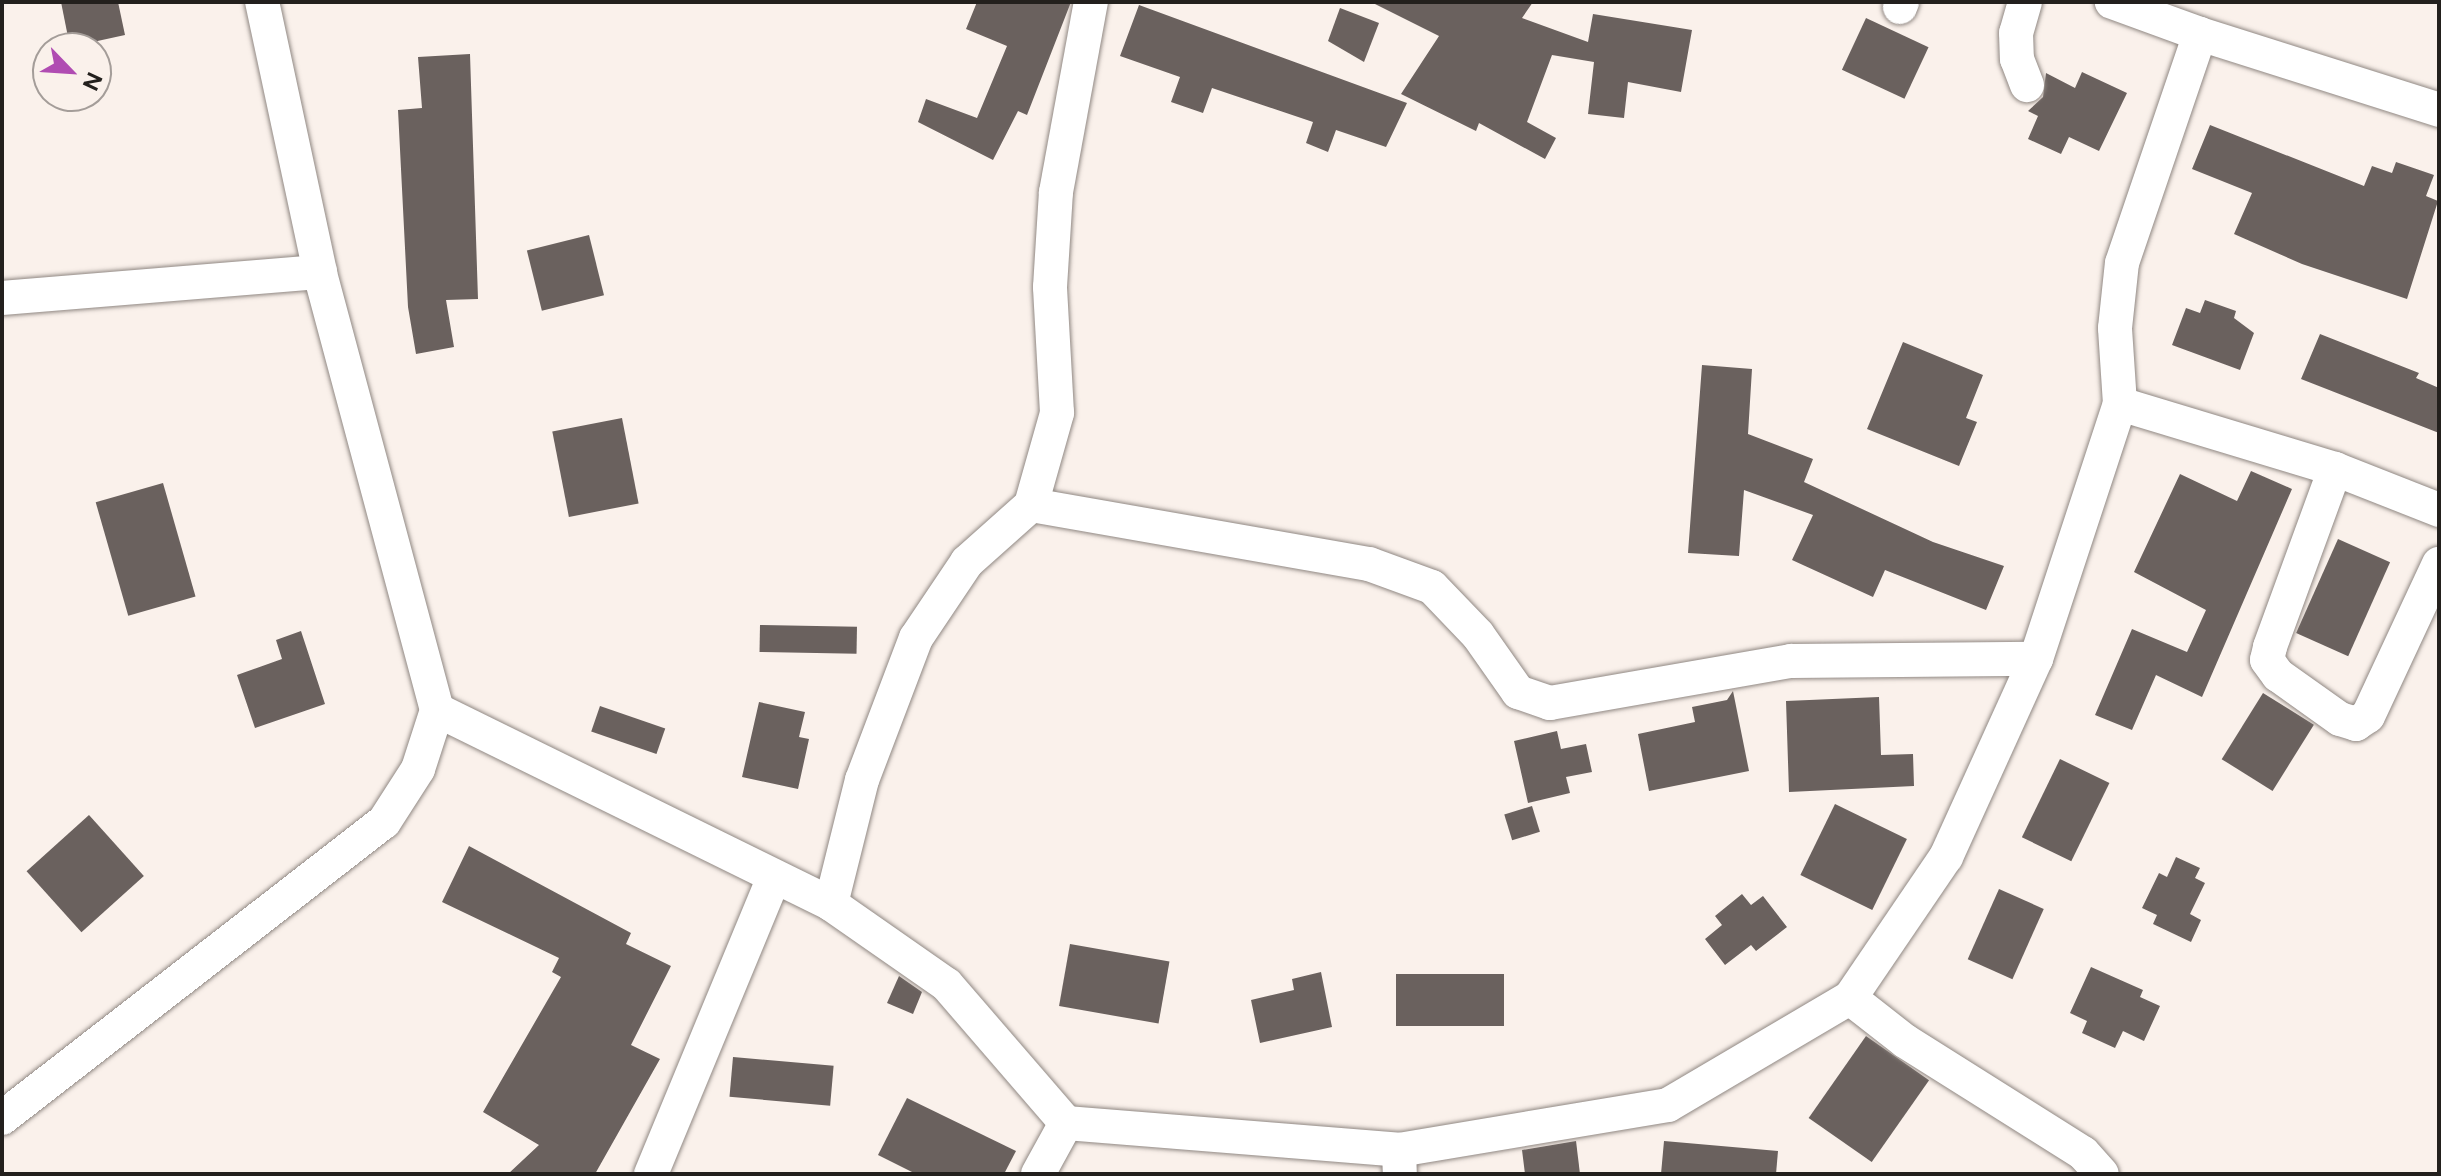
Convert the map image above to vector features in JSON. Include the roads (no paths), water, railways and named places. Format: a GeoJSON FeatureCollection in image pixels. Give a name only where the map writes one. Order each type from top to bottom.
{"type":"FeatureCollection","features":[{"type":"Feature","properties":{"kind":"street"},"geometry":{"type":"LineString","coordinates":[[2,1118],[384,822],[418,769],[437,710],[320,272],[262,2]]}},
{"type":"Feature","properties":{"kind":"street"},"geometry":{"type":"LineString","coordinates":[[831,904],[862,780],[916,638],[967,562],[1031,505],[1057,413],[1050,287],[1056,192],[1091,2]]}},
{"type":"Feature","properties":{"kind":"street"},"geometry":{"type":"LineString","coordinates":[[2025,2],[2016,33],[2017,59],[2027,85]]}},
{"type":"Feature","properties":{"kind":"street"},"geometry":{"type":"LineString","coordinates":[[2125,4],[2200,34],[2439,110]]}},
{"type":"Feature","properties":{"kind":"street"},"geometry":{"type":"LineString","coordinates":[[437,710],[831,904],[947,985],[1066,1123],[1400,1162],[1668,1105],[1850,998],[1946,857],[2036,659],[2120,404],[2115,328],[2122,263],[2200,34]]}},
{"type":"Feature","properties":{"kind":"street"},"geometry":{"type":"LineString","coordinates":[[2,298],[320,272]]}},
{"type":"Feature","properties":{"kind":"street"},"geometry":{"type":"LineString","coordinates":[[2120,404],[2335,469],[2439,510]]}},
{"type":"Feature","properties":{"kind":"street"},"geometry":{"type":"LineString","coordinates":[[2335,469],[2270,647],[2267,660],[2278,675],[2340,719],[2356,724],[2368,716],[2439,564]]}},
{"type":"Feature","properties":{"kind":"street"},"geometry":{"type":"LineString","coordinates":[[1031,505],[1369,564],[1432,587],[1478,635],[1518,692],[1550,703],[1791,661],[2036,659]]}},
{"type":"Feature","properties":{"kind":"street"},"geometry":{"type":"LineString","coordinates":[[651,1174],[774,877]]}},
{"type":"Feature","properties":{"kind":"street"},"geometry":{"type":"LineString","coordinates":[[1850,998],[1905,1041],[2083,1153],[2102,1174]]}},
{"type":"Feature","properties":{"kind":"street"},"geometry":{"type":"LineString","coordinates":[[1038,1174],[1066,1123]]}}]}
